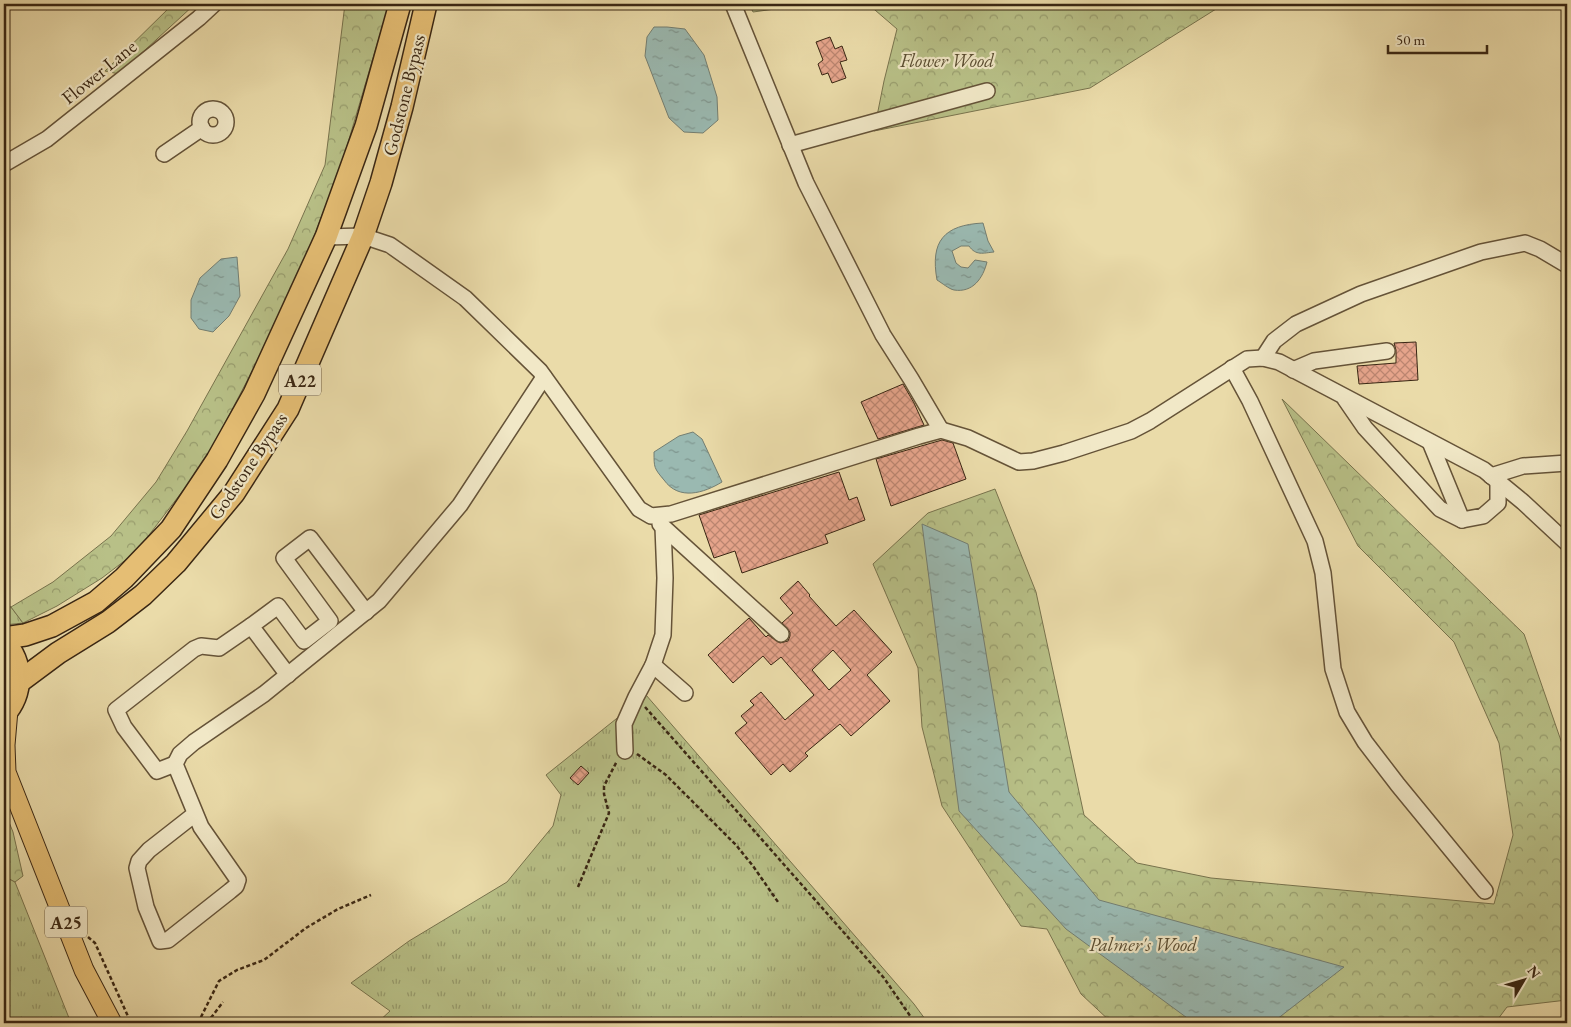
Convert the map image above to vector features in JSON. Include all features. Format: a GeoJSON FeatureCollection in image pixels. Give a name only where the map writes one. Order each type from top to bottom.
{"type":"FeatureCollection","features":[{"type":"Feature","properties":{"kind":"highway","name":"Godstone Bypass"},"geometry":{"type":"LineString","coordinates":[[4,638],[25,635],[52,626],[96,602],[124,578],[171,529],[217,460],[254,394],[326,237],[366,126],[400,4]]}},
{"type":"Feature","properties":{"kind":"highway","name":"Godstone Bypass"},"geometry":{"type":"LineString","coordinates":[[19,682],[58,653],[108,622],[143,595],[176,563],[234,493],[288,409],[363,236],[381,182],[402,107],[426,4]]}},
{"type":"Feature","properties":{"kind":"highway"},"geometry":{"type":"LineString","coordinates":[[4,642],[15,659],[19,671],[19,682],[15,698],[6,712]]}},
{"type":"Feature","properties":{"kind":"main road","name":"A25"},"geometry":{"type":"LineString","coordinates":[[6,712],[5,771],[89,980],[112,1023]]}},
{"type":"Feature","properties":{"kind":"main road","name":"A25"},"geometry":{"type":"LineString","coordinates":[[89,980],[95,1023]]}},
{"type":"Feature","properties":{"kind":"street","name":"Flower Lane"},"geometry":{"type":"LineString","coordinates":[[4,164],[47,139],[214,4]]}},
{"type":"Feature","properties":{"kind":"street"},"geometry":{"type":"LineString","coordinates":[[733,4],[806,183],[883,335],[941,430]]}},
{"type":"Feature","properties":{"kind":"street"},"geometry":{"type":"LineString","coordinates":[[790,144],[988,91]]}},
{"type":"Feature","properties":{"kind":"street"},"geometry":{"type":"LineString","coordinates":[[164,154],[202,128]]}},
{"type":"Feature","properties":{"kind":"street"},"geometry":{"type":"LineString","coordinates":[[326,237],[363,236],[390,245],[465,298],[544,377],[639,509],[651,516],[781,634]]}},
{"type":"Feature","properties":{"kind":"street"},"geometry":{"type":"LineString","coordinates":[[1262,358],[1274,341],[1296,324],[1361,294],[1481,252],[1525,243],[1540,249],[1567,265]]}},
{"type":"Feature","properties":{"kind":"street"},"geometry":{"type":"LineString","coordinates":[[1293,370],[1314,361],[1387,351]]}},
{"type":"Feature","properties":{"kind":"street"},"geometry":{"type":"LineString","coordinates":[[651,516],[671,514],[941,430],[968,438],[1019,462],[1033,461],[1064,453],[1131,431],[1150,421],[1247,359],[1262,358],[1279,362],[1484,470],[1523,502],[1567,543]]}},
{"type":"Feature","properties":{"kind":"street"},"geometry":{"type":"LineString","coordinates":[[1232,368],[1250,401],[1315,541],[1323,573],[1333,669],[1347,712],[1365,742],[1398,785],[1485,890]]}},
{"type":"Feature","properties":{"kind":"street"},"geometry":{"type":"LineString","coordinates":[[366,612],[310,538],[284,558],[330,621],[304,641],[278,606],[219,648],[200,646],[194,649],[116,710],[124,727],[157,772],[175,764],[180,754],[194,742],[264,694],[366,612],[379,601],[460,505],[544,377]]}},
{"type":"Feature","properties":{"kind":"street"},"geometry":{"type":"LineString","coordinates":[[1343,396],[1365,428],[1440,508],[1462,520],[1483,516],[1498,503],[1494,479]]}},
{"type":"Feature","properties":{"kind":"street"},"geometry":{"type":"LineString","coordinates":[[1430,442],[1462,520]]}},
{"type":"Feature","properties":{"kind":"street"},"geometry":{"type":"LineString","coordinates":[[1494,479],[1523,466],[1567,464]]}},
{"type":"Feature","properties":{"kind":"street"},"geometry":{"type":"LineString","coordinates":[[626,751],[624,724],[653,665],[663,635],[665,578],[663,527]]}},
{"type":"Feature","properties":{"kind":"street"},"geometry":{"type":"LineString","coordinates":[[251,626],[288,675]]}},
{"type":"Feature","properties":{"kind":"street"},"geometry":{"type":"LineString","coordinates":[[653,665],[684,693]]}},
{"type":"Feature","properties":{"kind":"street"},"geometry":{"type":"LineString","coordinates":[[175,764],[195,814],[200,827],[238,880],[230,891],[168,940],[160,941],[146,906],[136,868],[139,861],[149,850],[195,814]]}},
{"type":"Feature","properties":{"kind":"path"},"geometry":{"type":"LineString","coordinates":[[636,697],[884,978],[915,1023]]}},
{"type":"Feature","properties":{"kind":"path"},"geometry":{"type":"LineString","coordinates":[[578,887],[609,813],[604,786],[618,759],[626,751],[635,753],[678,786],[736,845],[778,902]]}},
{"type":"Feature","properties":{"kind":"path"},"geometry":{"type":"LineString","coordinates":[[198,1023],[219,981],[237,970],[264,960],[306,928],[338,909],[371,895]]}},
{"type":"Feature","properties":{"kind":"path"},"geometry":{"type":"LineString","coordinates":[[64,917],[95,943],[131,1023]]}},
{"type":"Feature","properties":{"kind":"path"},"geometry":{"type":"LineString","coordinates":[[207,1023],[223,1002]]}},
{"type":"Feature","properties":{"kind":"green space"},"geometry":{"type":"Polygon","coordinates":[[[173,4],[195,4],[119,74],[105,71],[173,4]]]}},
{"type":"Feature","properties":{"kind":"green space"},"geometry":{"type":"Polygon","coordinates":[[[345,4],[389,4],[342,163],[308,252],[269,339],[204,463],[136,552],[102,578],[57,606],[23,623],[11,607],[53,582],[111,536],[156,482],[187,431],[288,249],[325,165],[345,4]]]}},
{"type":"Feature","properties":{"kind":"green space"},"geometry":{"type":"Polygon","coordinates":[[[749,4],[811,4],[753,12],[749,4]]]}},
{"type":"Feature","properties":{"kind":"green space","name":"Flower Wood"},"geometry":{"type":"Polygon","coordinates":[[[868,4],[1224,4],[1090,88],[874,131],[897,29],[868,4]]]}},
{"type":"Feature","properties":{"kind":"green space","name":"Palmer's Wood"},"geometry":{"type":"Polygon","coordinates":[[[1282,399],[1524,634],[1567,758],[1567,1000],[1507,1007],[1495,1023],[1112,1023],[1081,994],[1047,929],[1021,926],[942,806],[922,727],[918,668],[873,564],[928,513],[995,489],[1036,592],[1084,815],[1137,863],[1211,878],[1494,904],[1513,835],[1499,743],[1454,642],[1358,546],[1282,399]]]}},
{"type":"Feature","properties":{"kind":"green space"},"geometry":{"type":"Polygon","coordinates":[[[4,605],[11,607],[23,623],[4,625],[4,605]]]}},
{"type":"Feature","properties":{"kind":"green space"},"geometry":{"type":"Polygon","coordinates":[[[646,695],[914,1004],[928,1023],[377,1023],[390,1011],[351,983],[409,941],[507,882],[553,826],[561,795],[546,775],[646,695]]]}},
{"type":"Feature","properties":{"kind":"green space"},"geometry":{"type":"Polygon","coordinates":[[[4,810],[13,832],[23,876],[15,882],[4,876],[4,810]]]}},
{"type":"Feature","properties":{"kind":"green space"},"geometry":{"type":"Polygon","coordinates":[[[4,876],[15,882],[71,1023],[4,1023],[4,876]]]}},
{"type":"Feature","properties":{"kind":"water"},"geometry":{"type":"Polygon","coordinates":[[[654,27],[685,29],[704,55],[717,97],[718,120],[703,133],[684,132],[669,118],[645,56],[647,37],[654,27]]]}},
{"type":"Feature","properties":{"kind":"water"},"geometry":{"type":"Polygon","coordinates":[[[983,223],[988,241],[994,252],[977,253],[969,246],[961,246],[952,251],[956,263],[961,267],[968,268],[975,260],[987,262],[980,279],[972,287],[961,290],[954,290],[937,280],[936,255],[938,245],[943,238],[958,227],[983,223]]]}},
{"type":"Feature","properties":{"kind":"water"},"geometry":{"type":"Polygon","coordinates":[[[237,257],[240,296],[229,316],[213,332],[199,329],[191,318],[191,300],[200,278],[221,259],[237,257]]]}},
{"type":"Feature","properties":{"kind":"water"},"geometry":{"type":"Polygon","coordinates":[[[693,432],[702,439],[722,482],[700,492],[684,493],[670,487],[658,473],[655,467],[654,452],[679,436],[693,432]]]}},
{"type":"Feature","properties":{"kind":"water"},"geometry":{"type":"Polygon","coordinates":[[[922,524],[968,544],[1009,792],[1099,900],[1344,967],[1272,1023],[1194,1023],[1066,929],[959,811],[922,524]]]}},
{"type":"Feature","properties":{"kind":"building"},"geometry":{"type":"Polygon","coordinates":[[[830,37],[835,49],[842,46],[847,60],[840,62],[846,78],[832,83],[828,73],[822,75],[818,64],[823,60],[816,42],[830,37]]]}},
{"type":"Feature","properties":{"kind":"building"},"geometry":{"type":"Polygon","coordinates":[[[1416,342],[1418,380],[1359,384],[1357,366],[1396,363],[1394,343],[1416,342]]]}},
{"type":"Feature","properties":{"kind":"building"},"geometry":{"type":"Polygon","coordinates":[[[903,384],[924,425],[878,439],[861,402],[903,384]]]}},
{"type":"Feature","properties":{"kind":"building"},"geometry":{"type":"Polygon","coordinates":[[[942,440],[953,443],[966,479],[891,506],[876,459],[942,440]]]}},
{"type":"Feature","properties":{"kind":"building"},"geometry":{"type":"Polygon","coordinates":[[[839,472],[849,500],[857,497],[865,520],[825,535],[828,543],[742,573],[735,551],[714,558],[699,515],[839,472]]]}},
{"type":"Feature","properties":{"kind":"building"},"geometry":{"type":"Polygon","coordinates":[[[798,581],[836,626],[854,610],[892,652],[867,675],[890,701],[851,736],[840,724],[805,753],[808,756],[790,772],[783,764],[771,775],[735,733],[747,723],[741,716],[754,705],[750,701],[761,692],[785,720],[814,695],[781,657],[771,665],[763,656],[733,683],[708,655],[749,618],[766,637],[768,635],[780,643],[788,641],[790,632],[782,623],[793,613],[780,598],[798,581]],[[833,650],[812,670],[829,690],[851,670],[833,650]]]}},
{"type":"Feature","properties":{"kind":"building"},"geometry":{"type":"Polygon","coordinates":[[[581,766],[589,773],[578,785],[570,778],[581,766]]]}}]}
